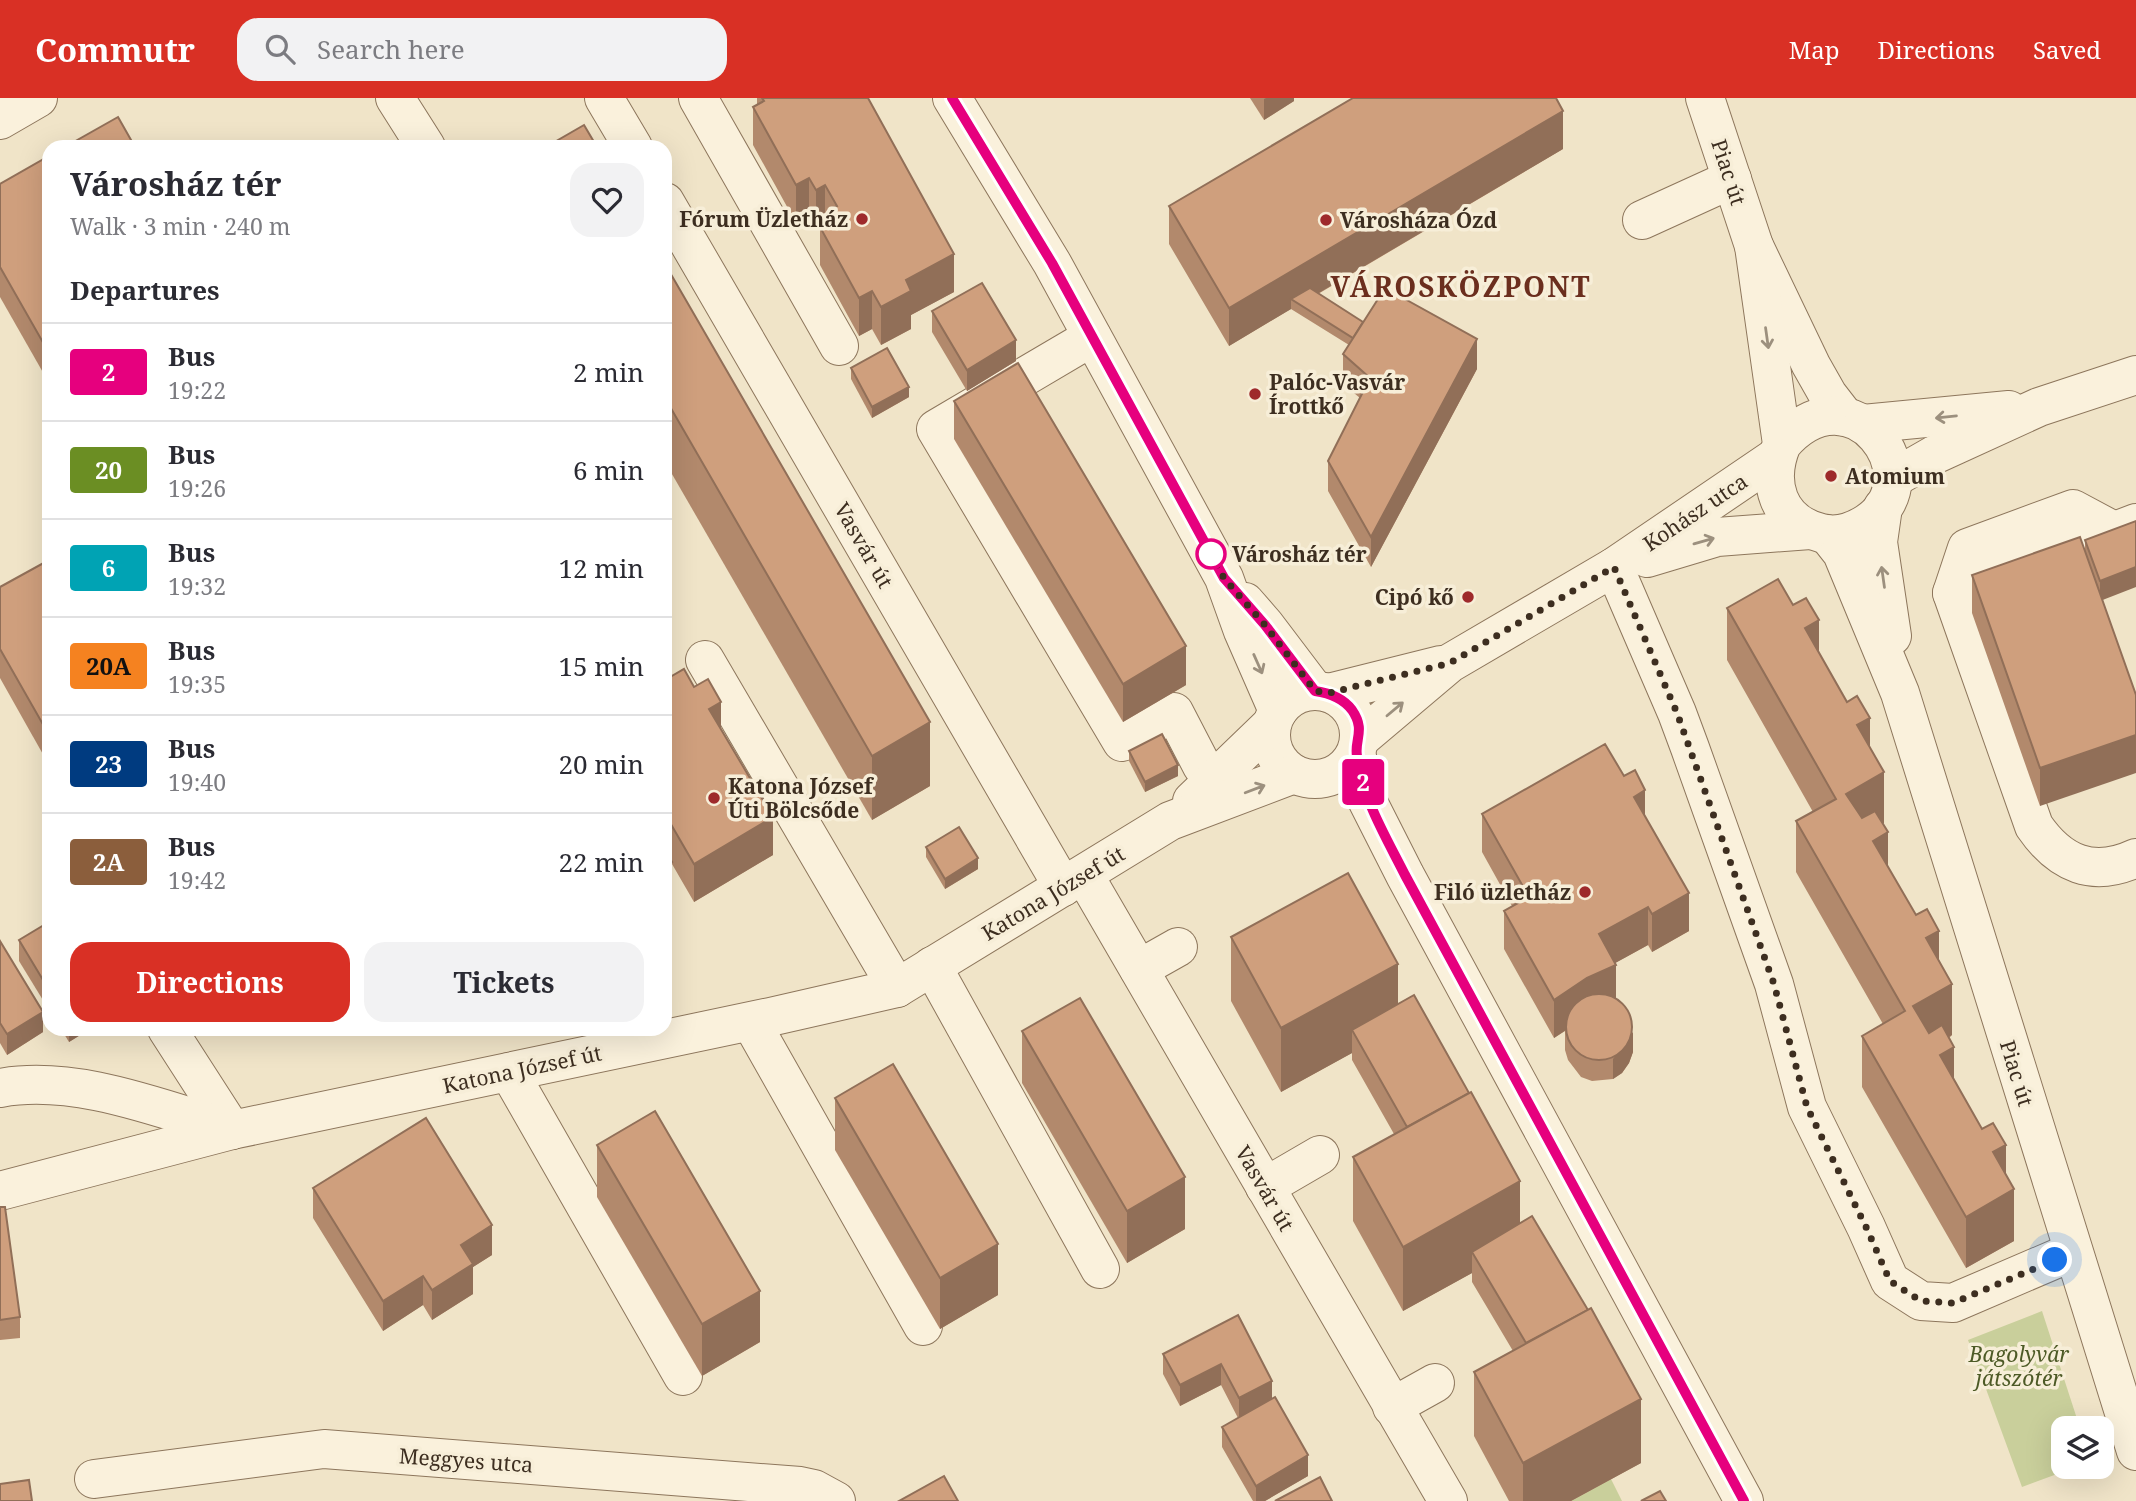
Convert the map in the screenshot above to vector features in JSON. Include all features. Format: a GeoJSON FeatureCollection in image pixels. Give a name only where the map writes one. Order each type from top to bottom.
{"type":"FeatureCollection","features":[{"type":"Feature","properties":{"kind":"street"},"geometry":{"type":"LineString","coordinates":[[0,120],[38,98]]}},
{"type":"Feature","properties":{"kind":"street"},"geometry":{"type":"LineString","coordinates":[[395,98],[422,140]]}},
{"type":"Feature","properties":{"kind":"street"},"geometry":{"type":"LineString","coordinates":[[604,98],[629,140]]}},
{"type":"Feature","properties":{"kind":"street"},"geometry":{"type":"LineString","coordinates":[[698,98],[839,346]]}},
{"type":"Feature","properties":{"kind":"street"},"geometry":{"type":"LineString","coordinates":[[951,98],[1052,263],[1224,578],[1275,717],[1271,739],[1282,765],[1349,814],[1405,875]]}},
{"type":"Feature","properties":{"kind":"street","name":"Piac út"},"geometry":{"type":"LineString","coordinates":[[1704,98],[1754,246]]}},
{"type":"Feature","properties":{"kind":"street"},"geometry":{"type":"LineString","coordinates":[[1642,220],[1732,180]]}},
{"type":"Feature","properties":{"kind":"street","name":"Vasvár út"},"geometry":{"type":"LineString","coordinates":[[672,214],[1074,881],[1139,970],[1448,1501]]}},
{"type":"Feature","properties":{"kind":"street"},"geometry":{"type":"LineString","coordinates":[[1754,246],[1828,395],[1854,420],[1876,434],[1891,463],[1878,542],[1900,693]]}},
{"type":"Feature","properties":{"kind":"street"},"geometry":{"type":"LineString","coordinates":[[1754,246],[1779,451],[1774,475],[1776,492],[1783,508],[1795,521],[1819,532],[1842,553],[1900,693]]}},
{"type":"Feature","properties":{"kind":"street"},"geometry":{"type":"LineString","coordinates":[[1092,337],[936,429],[1122,742],[1174,712],[1202,766]]}},
{"type":"Feature","properties":{"kind":"street"},"geometry":{"type":"LineString","coordinates":[[1819,532],[1843,534],[1872,520],[1888,493],[1934,455],[2039,407],[2136,375]]}},
{"type":"Feature","properties":{"kind":"street"},"geometry":{"type":"LineString","coordinates":[[1779,451],[1794,430],[1809,420],[1827,416],[1854,420],[2039,407]]}},
{"type":"Feature","properties":{"kind":"street","name":"Kohász utca"},"geometry":{"type":"LineString","coordinates":[[1358,746],[1438,666],[1614,567],[1779,451]]}},
{"type":"Feature","properties":{"kind":"street"},"geometry":{"type":"LineString","coordinates":[[2125,527],[1951,593],[2034,826],[2046,843],[2062,857],[2081,865],[2102,868],[2136,858]]}},
{"type":"Feature","properties":{"kind":"street","name":"Kohász utca"},"geometry":{"type":"LineString","coordinates":[[1614,567],[1717,537],[1819,532]]}},
{"type":"Feature","properties":{"kind":"street"},"geometry":{"type":"LineString","coordinates":[[1614,567],[1677,713],[1774,984],[1807,1107],[1890,1281],[1921,1301],[1953,1303],[2073,1252]]}},
{"type":"Feature","properties":{"kind":"street"},"geometry":{"type":"LineString","coordinates":[[1224,578],[1322,692],[1342,700],[1352,710],[1358,724],[1358,746],[1368,802],[1744,1501]]}},
{"type":"Feature","properties":{"kind":"street"},"geometry":{"type":"LineString","coordinates":[[705,660],[897,988]]}},
{"type":"Feature","properties":{"kind":"street"},"geometry":{"type":"LineString","coordinates":[[1170,821],[1294,697],[1438,666]]}},
{"type":"Feature","properties":{"kind":"street","name":"Piac út"},"geometry":{"type":"LineString","coordinates":[[1900,693],[2136,1451]]}},
{"type":"Feature","properties":{"kind":"street"},"geometry":{"type":"LineString","coordinates":[[1170,821],[1301,777],[1323,779],[1336,774],[1348,765],[1358,746]]}},
{"type":"Feature","properties":{"kind":"street","name":"Katona József út"},"geometry":{"type":"LineString","coordinates":[[0,1191],[232,1130],[751,1022],[897,988],[1170,821]]}},
{"type":"Feature","properties":{"kind":"street"},"geometry":{"type":"LineString","coordinates":[[1139,970],[1178,947]]}},
{"type":"Feature","properties":{"kind":"street"},"geometry":{"type":"LineString","coordinates":[[932,966],[1100,1269]]}},
{"type":"Feature","properties":{"kind":"street"},"geometry":{"type":"LineString","coordinates":[[751,1022],[923,1326]]}},
{"type":"Feature","properties":{"kind":"street"},"geometry":{"type":"LineString","coordinates":[[172,1036],[232,1130]]}},
{"type":"Feature","properties":{"kind":"street"},"geometry":{"type":"LineString","coordinates":[[509,1072],[683,1377]]}},
{"type":"Feature","properties":{"kind":"street"},"geometry":{"type":"LineString","coordinates":[[0,1088],[24,1083],[85,1089],[232,1130]]}},
{"type":"Feature","properties":{"kind":"street"},"geometry":{"type":"LineString","coordinates":[[1265,1187],[1320,1155]]}},
{"type":"Feature","properties":{"kind":"street"},"geometry":{"type":"LineString","coordinates":[[1392,1407],[1435,1383]]}},
{"type":"Feature","properties":{"kind":"street","name":"Meggyes utca"},"geometry":{"type":"LineString","coordinates":[[94,1479],[324,1449],[800,1486],[814,1489],[836,1501]]}},
{"type":"Feature","properties":{"kind":"green space","name":"Bagolyvár játszótér"},"geometry":{"type":"Polygon","coordinates":[[[2042,1311],[2076,1416],[2051,1416],[2051,1476],[2022,1487],[1968,1340],[2042,1311]]]}},
{"type":"Feature","properties":{"kind":"green space"},"geometry":{"type":"Polygon","coordinates":[[[1611,1479],[1622,1501],[1571,1501],[1611,1479]]]}},
{"type":"Feature","properties":{"kind":"building","name":"Fórum Üzletház"},"geometry":{"type":"Polygon","coordinates":[[[762,98],[868,98],[954,254],[906,280],[911,291],[881,307],[872,291],[859,298],[820,227],[834,220],[829,210],[837,206],[825,185],[816,190],[809,178],[796,185],[753,107],[764,101],[762,98]]]}},
{"type":"Feature","properties":{"kind":"building","name":"Városháza Ózd"},"geometry":{"type":"Polygon","coordinates":[[[1353,98],[1556,98],[1563,111],[1229,308],[1169,206],[1353,98]]]}},
{"type":"Feature","properties":{"kind":"building"},"geometry":{"type":"Polygon","coordinates":[[[118,117],[131,140],[77,140],[118,117]]]}},
{"type":"Feature","properties":{"kind":"building"},"geometry":{"type":"Polygon","coordinates":[[[584,125],[593,140],[558,140],[584,125]]]}},
{"type":"Feature","properties":{"kind":"building"},"geometry":{"type":"Polygon","coordinates":[[[42,160],[42,341],[0,267],[0,184],[42,160]]]}},
{"type":"Feature","properties":{"kind":"building"},"geometry":{"type":"Polygon","coordinates":[[[672,276],[930,722],[872,756],[672,410],[672,276]]]}},
{"type":"Feature","properties":{"kind":"building"},"geometry":{"type":"Polygon","coordinates":[[[982,283],[1016,340],[967,370],[932,311],[982,283]]]}},
{"type":"Feature","properties":{"kind":"building"},"geometry":{"type":"Polygon","coordinates":[[[1310,288],[1363,322],[1353,338],[1291,299],[1310,288]]]}},
{"type":"Feature","properties":{"kind":"building"},"geometry":{"type":"Polygon","coordinates":[[[1385,288],[1477,339],[1371,537],[1328,461],[1370,378],[1343,354],[1385,288]]]}},
{"type":"Feature","properties":{"kind":"building"},"geometry":{"type":"Polygon","coordinates":[[[887,348],[909,387],[872,407],[851,368],[887,348]]]}},
{"type":"Feature","properties":{"kind":"building"},"geometry":{"type":"Polygon","coordinates":[[[1018,363],[1186,646],[1123,684],[954,401],[1018,363]]]}},
{"type":"Feature","properties":{"kind":"building"},"geometry":{"type":"Polygon","coordinates":[[[2136,521],[2136,567],[2100,581],[2085,540],[2136,521]]]}},
{"type":"Feature","properties":{"kind":"building"},"geometry":{"type":"Polygon","coordinates":[[[2080,537],[2136,695],[2136,735],[2040,768],[1972,575],[2080,537]]]}},
{"type":"Feature","properties":{"kind":"building"},"geometry":{"type":"Polygon","coordinates":[[[42,564],[42,723],[0,649],[0,587],[42,564]]]}},
{"type":"Feature","properties":{"kind":"building"},"geometry":{"type":"Polygon","coordinates":[[[1778,579],[1793,605],[1806,598],[1819,620],[1805,628],[1847,702],[1857,696],[1870,718],[1857,725],[1884,772],[1846,794],[1862,818],[1875,811],[1888,832],[1873,841],[1916,915],[1927,909],[1939,931],[1926,938],[1952,984],[1913,1006],[1929,1033],[1942,1025],[1954,1047],[1940,1055],[1982,1129],[1993,1123],[2006,1145],[1993,1152],[2014,1189],[1966,1217],[1862,1036],[1905,1011],[1796,821],[1836,799],[1727,608],[1778,579]]]}},
{"type":"Feature","properties":{"kind":"building"},"geometry":{"type":"Polygon","coordinates":[[[684,669],[694,687],[708,679],[721,702],[709,709],[773,817],[694,864],[672,826],[672,676],[684,669]]]}},
{"type":"Feature","properties":{"kind":"building"},"geometry":{"type":"Polygon","coordinates":[[[1162,734],[1178,765],[1145,782],[1129,751],[1162,734]]]}},
{"type":"Feature","properties":{"kind":"building","name":"Filó üzletház"},"geometry":{"type":"Polygon","coordinates":[[[1605,744],[1624,776],[1635,770],[1645,790],[1634,797],[1689,893],[1652,914],[1648,907],[1599,934],[1616,965],[1587,978],[1554,1000],[1504,911],[1529,897],[1482,814],[1605,744]]]}},
{"type":"Feature","properties":{"kind":"building"},"geometry":{"type":"Polygon","coordinates":[[[959,827],[978,858],[945,879],[926,847],[959,827]]]}},
{"type":"Feature","properties":{"kind":"building"},"geometry":{"type":"Polygon","coordinates":[[[1348,873],[1398,964],[1281,1028],[1231,937],[1348,873]]]}},
{"type":"Feature","properties":{"kind":"building"},"geometry":{"type":"Polygon","coordinates":[[[42,926],[42,978],[19,940],[42,926]]]}},
{"type":"Feature","properties":{"kind":"building"},"geometry":{"type":"Polygon","coordinates":[[[0,941],[42,1013],[7,1034],[0,1023],[0,941]]]}},
{"type":"Feature","properties":{"kind":"building"},"geometry":{"type":"Polygon","coordinates":[[[1592,994],[1606,994],[1618,999],[1627,1008],[1632,1027],[1630,1040],[1623,1051],[1606,1060],[1592,1060],[1580,1055],[1571,1046],[1566,1034],[1566,1020],[1571,1008],[1580,999],[1592,994]]]}},
{"type":"Feature","properties":{"kind":"building"},"geometry":{"type":"Polygon","coordinates":[[[1414,995],[1469,1093],[1407,1127],[1352,1030],[1414,995]]]}},
{"type":"Feature","properties":{"kind":"building"},"geometry":{"type":"Polygon","coordinates":[[[1080,998],[1185,1177],[1127,1211],[1022,1031],[1080,998]]]}},
{"type":"Feature","properties":{"kind":"building"},"geometry":{"type":"Polygon","coordinates":[[[893,1064],[998,1244],[940,1278],[835,1098],[893,1064]]]}},
{"type":"Feature","properties":{"kind":"building"},"geometry":{"type":"Polygon","coordinates":[[[1471,1092],[1520,1181],[1403,1247],[1353,1157],[1471,1092]]]}},
{"type":"Feature","properties":{"kind":"building"},"geometry":{"type":"Polygon","coordinates":[[[655,1111],[760,1291],[702,1324],[597,1145],[655,1111]]]}},
{"type":"Feature","properties":{"kind":"building"},"geometry":{"type":"Polygon","coordinates":[[[426,1118],[492,1225],[461,1245],[473,1264],[432,1290],[423,1276],[383,1301],[313,1188],[426,1118]]]}},
{"type":"Feature","properties":{"kind":"building"},"geometry":{"type":"Polygon","coordinates":[[[0,1207],[5,1207],[20,1317],[0,1320],[0,1207]]]}},
{"type":"Feature","properties":{"kind":"building"},"geometry":{"type":"Polygon","coordinates":[[[1532,1216],[1588,1310],[1526,1343],[1472,1252],[1532,1216]]]}},
{"type":"Feature","properties":{"kind":"building"},"geometry":{"type":"Polygon","coordinates":[[[1591,1308],[1641,1399],[1523,1463],[1474,1372],[1591,1308]]]}},
{"type":"Feature","properties":{"kind":"building"},"geometry":{"type":"Polygon","coordinates":[[[1238,1315],[1272,1381],[1239,1398],[1221,1364],[1180,1385],[1163,1354],[1238,1315]]]}},
{"type":"Feature","properties":{"kind":"building"},"geometry":{"type":"Polygon","coordinates":[[[1275,1397],[1308,1455],[1256,1486],[1222,1427],[1275,1397]]]}},
{"type":"Feature","properties":{"kind":"building"},"geometry":{"type":"Polygon","coordinates":[[[944,1476],[958,1501],[899,1501],[944,1476]]]}},
{"type":"Feature","properties":{"kind":"building"},"geometry":{"type":"Polygon","coordinates":[[[1320,1477],[1332,1501],[1275,1501],[1320,1477]]]}},
{"type":"Feature","properties":{"kind":"building"},"geometry":{"type":"Polygon","coordinates":[[[29,1480],[32,1501],[0,1501],[0,1484],[29,1480]]]}},
{"type":"Feature","properties":{"kind":"building"},"geometry":{"type":"Polygon","coordinates":[[[1660,1491],[1666,1501],[1641,1501],[1660,1491]]]}},
{"type":"Feature","properties":{"kind":"bus line","name":"2"},"geometry":{"type":"LineString","coordinates":[[952,98],[1052,263],[1224,578],[1265,625],[1315,691],[1329,693],[1352,710],[1358,724],[1360,739],[1356,753],[1368,802],[1744,1501]]}},
{"type":"Feature","properties":{"kind":"place","name":"Fórum Üzletház"},"geometry":{"type":"Point","coordinates":[862,219]}},
{"type":"Feature","properties":{"kind":"place","name":"Városháza Ózd"},"geometry":{"type":"Point","coordinates":[1326,220]}},
{"type":"Feature","properties":{"kind":"place","name":"Palóc-Vasvár Írottkő"},"geometry":{"type":"Point","coordinates":[1255,394]}},
{"type":"Feature","properties":{"kind":"place","name":"Atomium"},"geometry":{"type":"Point","coordinates":[1831,476]}},
{"type":"Feature","properties":{"kind":"place","name":"Városház tér"},"geometry":{"type":"Point","coordinates":[1211,554]}},
{"type":"Feature","properties":{"kind":"place","name":"Cipó kő"},"geometry":{"type":"Point","coordinates":[1468,597]}},
{"type":"Feature","properties":{"kind":"place","name":"Katona József Úti Bölcsőde"},"geometry":{"type":"Point","coordinates":[714,798]}},
{"type":"Feature","properties":{"kind":"place","name":"Filó üzletház"},"geometry":{"type":"Point","coordinates":[1585,892]}},
{"type":"Feature","properties":{"kind":"district","name":"VÁROSKÖZPONT"},"geometry":{"type":"Point","coordinates":[1461,286]}},
{"type":"Feature","properties":{"kind":"route"},"geometry":{"type":"LineString","coordinates":[[1211,554],[1224,578],[1265,625],[1315,691],[1329,693],[1450,663],[1614,567],[1677,713],[1774,984],[1807,1107],[1890,1281],[1921,1301],[1953,1303],[2055,1260]]}}]}
